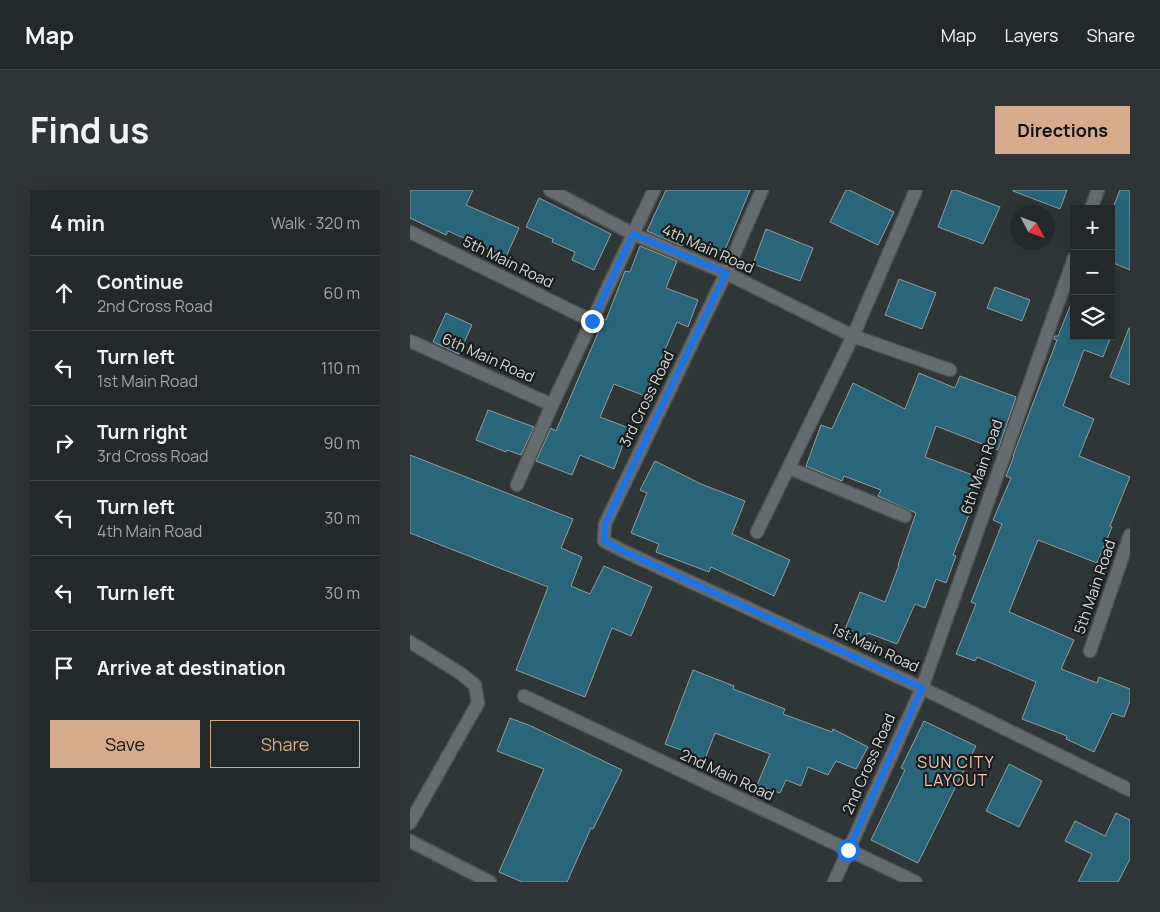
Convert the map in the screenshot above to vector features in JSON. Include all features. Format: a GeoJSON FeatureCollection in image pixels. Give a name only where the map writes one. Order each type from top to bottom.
{"type":"FeatureCollection","features":[{"type":"Feature","properties":{"kind":"street","name":"4th Main Road"},"geometry":{"type":"LineString","coordinates":[[550,190],[633,234],[726,273],[854,336],[950,370]]}},
{"type":"Feature","properties":{"kind":"street"},"geometry":{"type":"LineString","coordinates":[[517,485],[552,404],[654,190]]}},
{"type":"Feature","properties":{"kind":"street"},"geometry":{"type":"LineString","coordinates":[[726,273],[762,190]]}},
{"type":"Feature","properties":{"kind":"street"},"geometry":{"type":"LineString","coordinates":[[758,532],[854,336],[916,190]]}},
{"type":"Feature","properties":{"kind":"street"},"geometry":{"type":"LineString","coordinates":[[1092,205],[1098,190]]}},
{"type":"Feature","properties":{"kind":"street","name":"5th Main Road"},"geometry":{"type":"LineString","coordinates":[[410,232],[592,321]]}},
{"type":"Feature","properties":{"kind":"street","name":"6th Main Road"},"geometry":{"type":"LineString","coordinates":[[922,688],[1070,269]]}},
{"type":"Feature","properties":{"kind":"street","name":"3rd Cross Road"},"geometry":{"type":"LineString","coordinates":[[604,541],[605,524],[726,273]]}},
{"type":"Feature","properties":{"kind":"street","name":"6th Main Road"},"geometry":{"type":"LineString","coordinates":[[410,341],[552,404]]}},
{"type":"Feature","properties":{"kind":"street"},"geometry":{"type":"LineString","coordinates":[[789,468],[905,516]]}},
{"type":"Feature","properties":{"kind":"street","name":"5th Main Road"},"geometry":{"type":"LineString","coordinates":[[1090,651],[1130,535]]}},
{"type":"Feature","properties":{"kind":"street","name":"1st Main Road"},"geometry":{"type":"LineString","coordinates":[[604,541],[922,688],[1130,790]]}},
{"type":"Feature","properties":{"kind":"street"},"geometry":{"type":"LineString","coordinates":[[410,642],[460,673],[475,685],[478,703],[412,816]]}},
{"type":"Feature","properties":{"kind":"street","name":"2nd Cross Road"},"geometry":{"type":"LineString","coordinates":[[834,882],[922,688]]}},
{"type":"Feature","properties":{"kind":"street","name":"2nd Main Road"},"geometry":{"type":"LineString","coordinates":[[524,696],[916,882]]}},
{"type":"Feature","properties":{"kind":"street"},"geometry":{"type":"LineString","coordinates":[[410,841],[490,882]]}},
{"type":"Feature","properties":{"kind":"building"},"geometry":{"type":"Polygon","coordinates":[[[410,190],[473,190],[466,205],[519,228],[506,257],[448,231],[446,235],[410,218],[410,190]]]}},
{"type":"Feature","properties":{"kind":"building"},"geometry":{"type":"Polygon","coordinates":[[[666,190],[750,190],[724,252],[686,236],[682,246],[647,231],[666,190]]]}},
{"type":"Feature","properties":{"kind":"building"},"geometry":{"type":"Polygon","coordinates":[[[846,190],[894,212],[878,245],[830,222],[846,190]]]}},
{"type":"Feature","properties":{"kind":"building"},"geometry":{"type":"Polygon","coordinates":[[[952,190],[1000,207],[983,244],[938,227],[952,190]]]}},
{"type":"Feature","properties":{"kind":"building"},"geometry":{"type":"Polygon","coordinates":[[[1067,190],[1060,209],[1055,207],[1055,205],[1050,205],[1013,191],[1067,190]]]}},
{"type":"Feature","properties":{"kind":"building"},"geometry":{"type":"Polygon","coordinates":[[[1120,190],[1130,190],[1130,270],[1115,264],[1114,205],[1120,190]]]}},
{"type":"Feature","properties":{"kind":"building"},"geometry":{"type":"Polygon","coordinates":[[[539,198],[611,234],[594,270],[572,260],[575,252],[552,242],[553,239],[526,227],[539,198]]]}},
{"type":"Feature","properties":{"kind":"building"},"geometry":{"type":"Polygon","coordinates":[[[766,229],[813,248],[800,281],[753,264],[766,229]]]}},
{"type":"Feature","properties":{"kind":"building"},"geometry":{"type":"Polygon","coordinates":[[[640,246],[677,261],[666,288],[698,300],[688,327],[677,322],[645,396],[614,384],[600,417],[629,428],[614,469],[580,455],[572,475],[536,461],[551,428],[556,431],[604,319],[606,320],[625,271],[630,272],[640,246]]]}},
{"type":"Feature","properties":{"kind":"building"},"geometry":{"type":"Polygon","coordinates":[[[899,279],[936,293],[922,329],[885,315],[899,279]]]}},
{"type":"Feature","properties":{"kind":"building"},"geometry":{"type":"Polygon","coordinates":[[[995,287],[1030,300],[1022,321],[987,308],[995,287]]]}},
{"type":"Feature","properties":{"kind":"building"},"geometry":{"type":"Polygon","coordinates":[[[1070,306],[1070,340],[1109,340],[1103,357],[1084,350],[1063,406],[1094,419],[1079,456],[1130,477],[1097,563],[1038,540],[1009,612],[1074,640],[1061,669],[1097,683],[1099,677],[1130,689],[1130,701],[1124,717],[1112,713],[1094,752],[1066,739],[1067,736],[1022,719],[1036,682],[977,657],[975,661],[956,654],[976,604],[971,602],[1002,524],[993,520],[1011,478],[1006,476],[1057,340],[1054,339],[1055,336],[1058,336],[1070,306]]]}},
{"type":"Feature","properties":{"kind":"building"},"geometry":{"type":"Polygon","coordinates":[[[446,313],[472,325],[459,354],[433,342],[446,313]]]}},
{"type":"Feature","properties":{"kind":"building"},"geometry":{"type":"Polygon","coordinates":[[[1130,328],[1130,385],[1110,377],[1130,328]]]}},
{"type":"Feature","properties":{"kind":"building"},"geometry":{"type":"Polygon","coordinates":[[[919,373],[955,388],[960,376],[1016,397],[998,450],[936,426],[925,457],[975,476],[964,504],[972,507],[953,555],[956,556],[946,583],[936,579],[925,608],[915,604],[897,644],[868,633],[863,645],[842,637],[860,592],[885,602],[916,513],[878,496],[881,490],[844,476],[842,481],[806,466],[821,425],[832,429],[853,383],[905,409],[919,373]]]}},
{"type":"Feature","properties":{"kind":"building"},"geometry":{"type":"Polygon","coordinates":[[[488,410],[534,427],[521,455],[507,450],[506,452],[476,440],[488,410]]]}},
{"type":"Feature","properties":{"kind":"building"},"geometry":{"type":"Polygon","coordinates":[[[410,455],[573,519],[561,548],[582,557],[571,586],[590,594],[604,566],[652,587],[631,636],[612,628],[585,697],[516,670],[548,587],[410,533],[410,455]]]}},
{"type":"Feature","properties":{"kind":"building"},"geometry":{"type":"Polygon","coordinates":[[[655,461],[701,484],[745,501],[732,534],[790,560],[774,596],[711,567],[709,572],[656,552],[659,544],[631,533],[647,493],[640,490],[655,461]]]}},
{"type":"Feature","properties":{"kind":"building"},"geometry":{"type":"Polygon","coordinates":[[[693,670],[734,686],[733,689],[785,709],[783,714],[832,732],[833,729],[868,747],[856,769],[836,761],[828,775],[808,767],[801,786],[786,780],[780,793],[757,785],[770,754],[715,733],[705,759],[665,744],[693,670]]]}},
{"type":"Feature","properties":{"kind":"building"},"geometry":{"type":"Polygon","coordinates":[[[510,718],[531,726],[622,770],[593,829],[591,828],[567,882],[522,882],[499,872],[544,769],[497,751],[510,718]]]}},
{"type":"Feature","properties":{"kind":"building"},"geometry":{"type":"Polygon","coordinates":[[[924,721],[976,746],[918,863],[871,840],[905,770],[901,768],[924,721]]]}},
{"type":"Feature","properties":{"kind":"building"},"geometry":{"type":"Polygon","coordinates":[[[1009,764],[1042,781],[1019,827],[986,811],[1009,764]]]}},
{"type":"Feature","properties":{"kind":"building"},"geometry":{"type":"Polygon","coordinates":[[[1116,813],[1130,820],[1130,859],[1118,882],[1078,882],[1092,854],[1065,841],[1075,821],[1105,836],[1116,813]]]}},
{"type":"Feature","properties":{"kind":"district","name":"SUN CITY LAYOUT"},"geometry":{"type":"Point","coordinates":[956,771]}},
{"type":"Feature","properties":{"kind":"route"},"geometry":{"type":"LineString","coordinates":[[592,321],[633,234],[726,273],[605,524],[604,541],[922,688],[848,850]]}}]}
